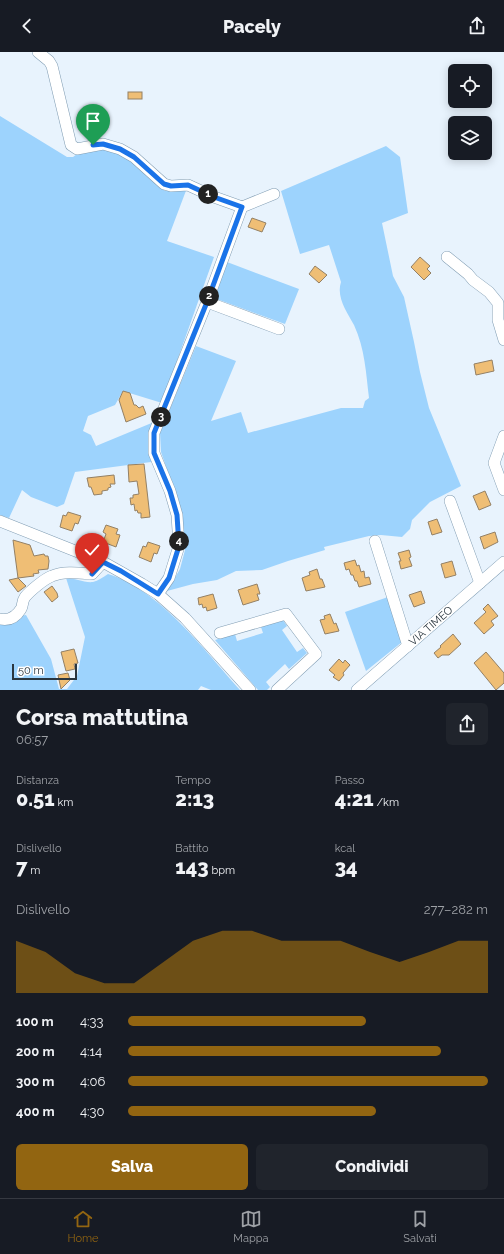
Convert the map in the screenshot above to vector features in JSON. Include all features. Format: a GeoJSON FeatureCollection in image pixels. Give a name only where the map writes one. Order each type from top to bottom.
{"type":"FeatureCollection","features":[{"type":"Feature","properties":{"kind":"street"},"geometry":{"type":"LineString","coordinates":[[38,52],[49,61],[52,66],[71,145],[77,149],[103,144],[120,149],[134,157],[164,184],[171,186],[188,185],[214,197],[242,207],[274,194]]}},
{"type":"Feature","properties":{"kind":"street"},"geometry":{"type":"LineString","coordinates":[[158,594],[169,578],[179,546],[177,515],[170,491],[154,453],[154,433],[207,302],[242,207]]}},
{"type":"Feature","properties":{"kind":"street"},"geometry":{"type":"LineString","coordinates":[[447,257],[489,292],[498,303],[498,320],[504,340]]}},
{"type":"Feature","properties":{"kind":"street"},"geometry":{"type":"LineString","coordinates":[[207,302],[280,329]]}},
{"type":"Feature","properties":{"kind":"street"},"geometry":{"type":"LineString","coordinates":[[504,436],[494,463],[504,490]]}},
{"type":"Feature","properties":{"kind":"street"},"geometry":{"type":"LineString","coordinates":[[450,501],[480,583]]}},
{"type":"Feature","properties":{"kind":"street"},"geometry":{"type":"LineString","coordinates":[[0,521],[103,562],[132,577],[158,594],[185,618],[250,690]]}},
{"type":"Feature","properties":{"kind":"street"},"geometry":{"type":"LineString","coordinates":[[375,541],[408,646]]}},
{"type":"Feature","properties":{"kind":"street"},"geometry":{"type":"LineString","coordinates":[[0,619],[5,620],[13,617],[21,609],[24,598],[41,582],[52,576],[66,573],[92,574],[103,562]]}},
{"type":"Feature","properties":{"kind":"street","name":"VIA TIMEO"},"geometry":{"type":"LineString","coordinates":[[358,690],[504,562]]}},
{"type":"Feature","properties":{"kind":"street"},"geometry":{"type":"LineString","coordinates":[[220,632],[286,614],[316,654],[277,690]]}},
{"type":"Feature","properties":{"kind":"shaded area"},"geometry":{"type":"Polygon","coordinates":[[[0,116],[67,157],[73,157],[80,152],[101,147],[130,159],[165,191],[187,188],[167,241],[214,257],[162,403],[123,391],[115,405],[88,416],[83,431],[91,435],[96,446],[154,422],[149,439],[151,462],[75,472],[64,504],[57,507],[31,497],[22,490],[9,518],[0,515],[0,116]]]}},
{"type":"Feature","properties":{"kind":"shaded area"},"geometry":{"type":"Polygon","coordinates":[[[386,146],[400,157],[408,213],[382,223],[393,276],[404,297],[429,408],[461,486],[430,502],[412,520],[410,529],[402,537],[381,535],[369,536],[324,547],[325,550],[262,570],[236,571],[217,580],[193,584],[167,591],[180,569],[185,550],[181,510],[161,452],[160,433],[196,346],[236,361],[211,421],[241,412],[248,433],[341,408],[363,408],[365,401],[369,398],[361,343],[341,299],[341,282],[329,245],[300,254],[281,191],[386,146]]]}},
{"type":"Feature","properties":{"kind":"shaded area"},"geometry":{"type":"Polygon","coordinates":[[[227,262],[299,289],[285,324],[214,298],[227,262]]]}},
{"type":"Feature","properties":{"kind":"shaded area"},"geometry":{"type":"Polygon","coordinates":[[[108,574],[127,581],[163,607],[196,640],[240,690],[211,690],[201,686],[198,690],[0,690],[0,625],[10,625],[20,616],[26,615],[51,659],[59,689],[67,689],[77,676],[85,637],[66,578],[93,582],[108,574]]]}},
{"type":"Feature","properties":{"kind":"shaded area"},"geometry":{"type":"Polygon","coordinates":[[[388,597],[402,642],[366,671],[345,612],[388,597]]]}},
{"type":"Feature","properties":{"kind":"shaded area"},"geometry":{"type":"Polygon","coordinates":[[[283,620],[287,626],[282,630],[297,652],[303,648],[307,653],[289,669],[285,664],[266,682],[270,687],[267,690],[258,690],[215,640],[235,634],[237,641],[263,633],[261,627],[283,620]]]}},
{"type":"Feature","properties":{"kind":"building"},"geometry":{"type":"Polygon","coordinates":[[[128,92],[142,92],[142,99],[128,99],[128,92]]]}},
{"type":"Feature","properties":{"kind":"building"},"geometry":{"type":"Polygon","coordinates":[[[252,218],[266,223],[262,232],[248,227],[252,218]]]}},
{"type":"Feature","properties":{"kind":"building"},"geometry":{"type":"Polygon","coordinates":[[[420,257],[430,266],[427,269],[431,273],[424,280],[411,267],[420,257]]]}},
{"type":"Feature","properties":{"kind":"building"},"geometry":{"type":"Polygon","coordinates":[[[315,266],[327,275],[319,283],[309,274],[315,266]]]}},
{"type":"Feature","properties":{"kind":"building"},"geometry":{"type":"Polygon","coordinates":[[[492,360],[494,371],[476,375],[474,364],[492,360]]]}},
{"type":"Feature","properties":{"kind":"building"},"geometry":{"type":"Polygon","coordinates":[[[123,391],[130,393],[134,405],[139,408],[143,406],[146,414],[126,422],[119,400],[123,391]]]}},
{"type":"Feature","properties":{"kind":"building"},"geometry":{"type":"Polygon","coordinates":[[[144,464],[150,517],[141,518],[141,513],[138,513],[137,510],[135,511],[134,504],[131,505],[130,498],[133,498],[133,495],[139,494],[137,481],[129,482],[128,465],[144,464]]]}},
{"type":"Feature","properties":{"kind":"building"},"geometry":{"type":"Polygon","coordinates":[[[114,475],[115,484],[110,484],[111,487],[108,488],[108,490],[102,491],[102,494],[94,495],[91,487],[89,487],[87,478],[114,475]]]}},
{"type":"Feature","properties":{"kind":"building"},"geometry":{"type":"Polygon","coordinates":[[[485,491],[491,505],[479,510],[473,496],[485,491]]]}},
{"type":"Feature","properties":{"kind":"building"},"geometry":{"type":"Polygon","coordinates":[[[68,512],[81,516],[78,524],[75,523],[72,531],[60,527],[63,515],[66,516],[68,512]]]}},
{"type":"Feature","properties":{"kind":"building"},"geometry":{"type":"Polygon","coordinates":[[[437,519],[442,532],[432,535],[428,522],[437,519]]]}},
{"type":"Feature","properties":{"kind":"building"},"geometry":{"type":"Polygon","coordinates":[[[106,525],[118,529],[116,534],[120,535],[116,547],[103,542],[106,534],[103,532],[106,525]]]}},
{"type":"Feature","properties":{"kind":"building"},"geometry":{"type":"Polygon","coordinates":[[[495,532],[498,542],[484,549],[480,537],[495,532]]]}},
{"type":"Feature","properties":{"kind":"building"},"geometry":{"type":"Polygon","coordinates":[[[13,540],[30,545],[34,556],[44,554],[45,556],[48,556],[48,569],[38,570],[39,573],[33,574],[34,576],[18,578],[13,540]]]}},
{"type":"Feature","properties":{"kind":"building"},"geometry":{"type":"Polygon","coordinates":[[[148,542],[160,546],[157,554],[154,553],[151,562],[139,557],[143,546],[146,547],[148,542]]]}},
{"type":"Feature","properties":{"kind":"building"},"geometry":{"type":"Polygon","coordinates":[[[409,550],[411,557],[409,558],[412,566],[401,569],[399,561],[401,561],[398,553],[409,550]]]}},
{"type":"Feature","properties":{"kind":"building"},"geometry":{"type":"Polygon","coordinates":[[[355,560],[357,566],[359,565],[361,572],[364,571],[365,578],[369,577],[371,584],[359,587],[349,569],[346,570],[344,563],[355,560]]]}},
{"type":"Feature","properties":{"kind":"building"},"geometry":{"type":"Polygon","coordinates":[[[452,561],[456,575],[445,578],[441,564],[452,561]]]}},
{"type":"Feature","properties":{"kind":"building"},"geometry":{"type":"Polygon","coordinates":[[[317,569],[320,579],[322,579],[325,587],[306,591],[302,578],[310,575],[309,572],[317,569]]]}},
{"type":"Feature","properties":{"kind":"building"},"geometry":{"type":"Polygon","coordinates":[[[18,578],[26,586],[18,592],[9,580],[18,578]]]}},
{"type":"Feature","properties":{"kind":"building"},"geometry":{"type":"Polygon","coordinates":[[[257,584],[260,594],[257,594],[259,600],[243,605],[238,590],[257,584]]]}},
{"type":"Feature","properties":{"kind":"building"},"geometry":{"type":"Polygon","coordinates":[[[52,586],[58,597],[52,602],[44,592],[52,586]]]}},
{"type":"Feature","properties":{"kind":"building"},"geometry":{"type":"Polygon","coordinates":[[[421,591],[425,603],[414,607],[409,595],[421,591]]]}},
{"type":"Feature","properties":{"kind":"building"},"geometry":{"type":"Polygon","coordinates":[[[213,594],[217,608],[207,611],[206,607],[203,608],[202,604],[199,605],[198,598],[213,594]]]}},
{"type":"Feature","properties":{"kind":"building"},"geometry":{"type":"Polygon","coordinates":[[[488,604],[498,616],[491,621],[494,625],[484,634],[474,623],[486,612],[483,609],[488,604]]]}},
{"type":"Feature","properties":{"kind":"building"},"geometry":{"type":"Polygon","coordinates":[[[330,614],[339,631],[325,634],[320,620],[325,619],[324,616],[330,614]]]}},
{"type":"Feature","properties":{"kind":"building"},"geometry":{"type":"Polygon","coordinates":[[[453,634],[461,644],[449,655],[442,655],[438,658],[434,653],[453,634]]]}},
{"type":"Feature","properties":{"kind":"building"},"geometry":{"type":"Polygon","coordinates":[[[74,649],[78,663],[74,664],[75,669],[66,671],[61,652],[74,649]]]}},
{"type":"Feature","properties":{"kind":"building"},"geometry":{"type":"Polygon","coordinates":[[[486,652],[504,673],[504,683],[496,690],[474,663],[486,652]]]}},
{"type":"Feature","properties":{"kind":"building"},"geometry":{"type":"Polygon","coordinates":[[[339,659],[343,663],[345,660],[350,665],[343,673],[344,675],[339,681],[333,677],[335,675],[329,670],[339,659]]]}},
{"type":"Feature","properties":{"kind":"building"},"geometry":{"type":"Polygon","coordinates":[[[68,673],[70,680],[61,689],[58,675],[68,673]]]}},
{"type":"Feature","properties":{"kind":"route"},"geometry":{"type":"LineString","coordinates":[[92,574],[103,562],[121,571],[158,594],[169,578],[179,546],[177,515],[170,491],[154,453],[154,433],[207,302],[242,207],[214,197],[188,185],[171,186],[164,184],[134,157],[120,149],[103,144],[93,145]]}}]}
